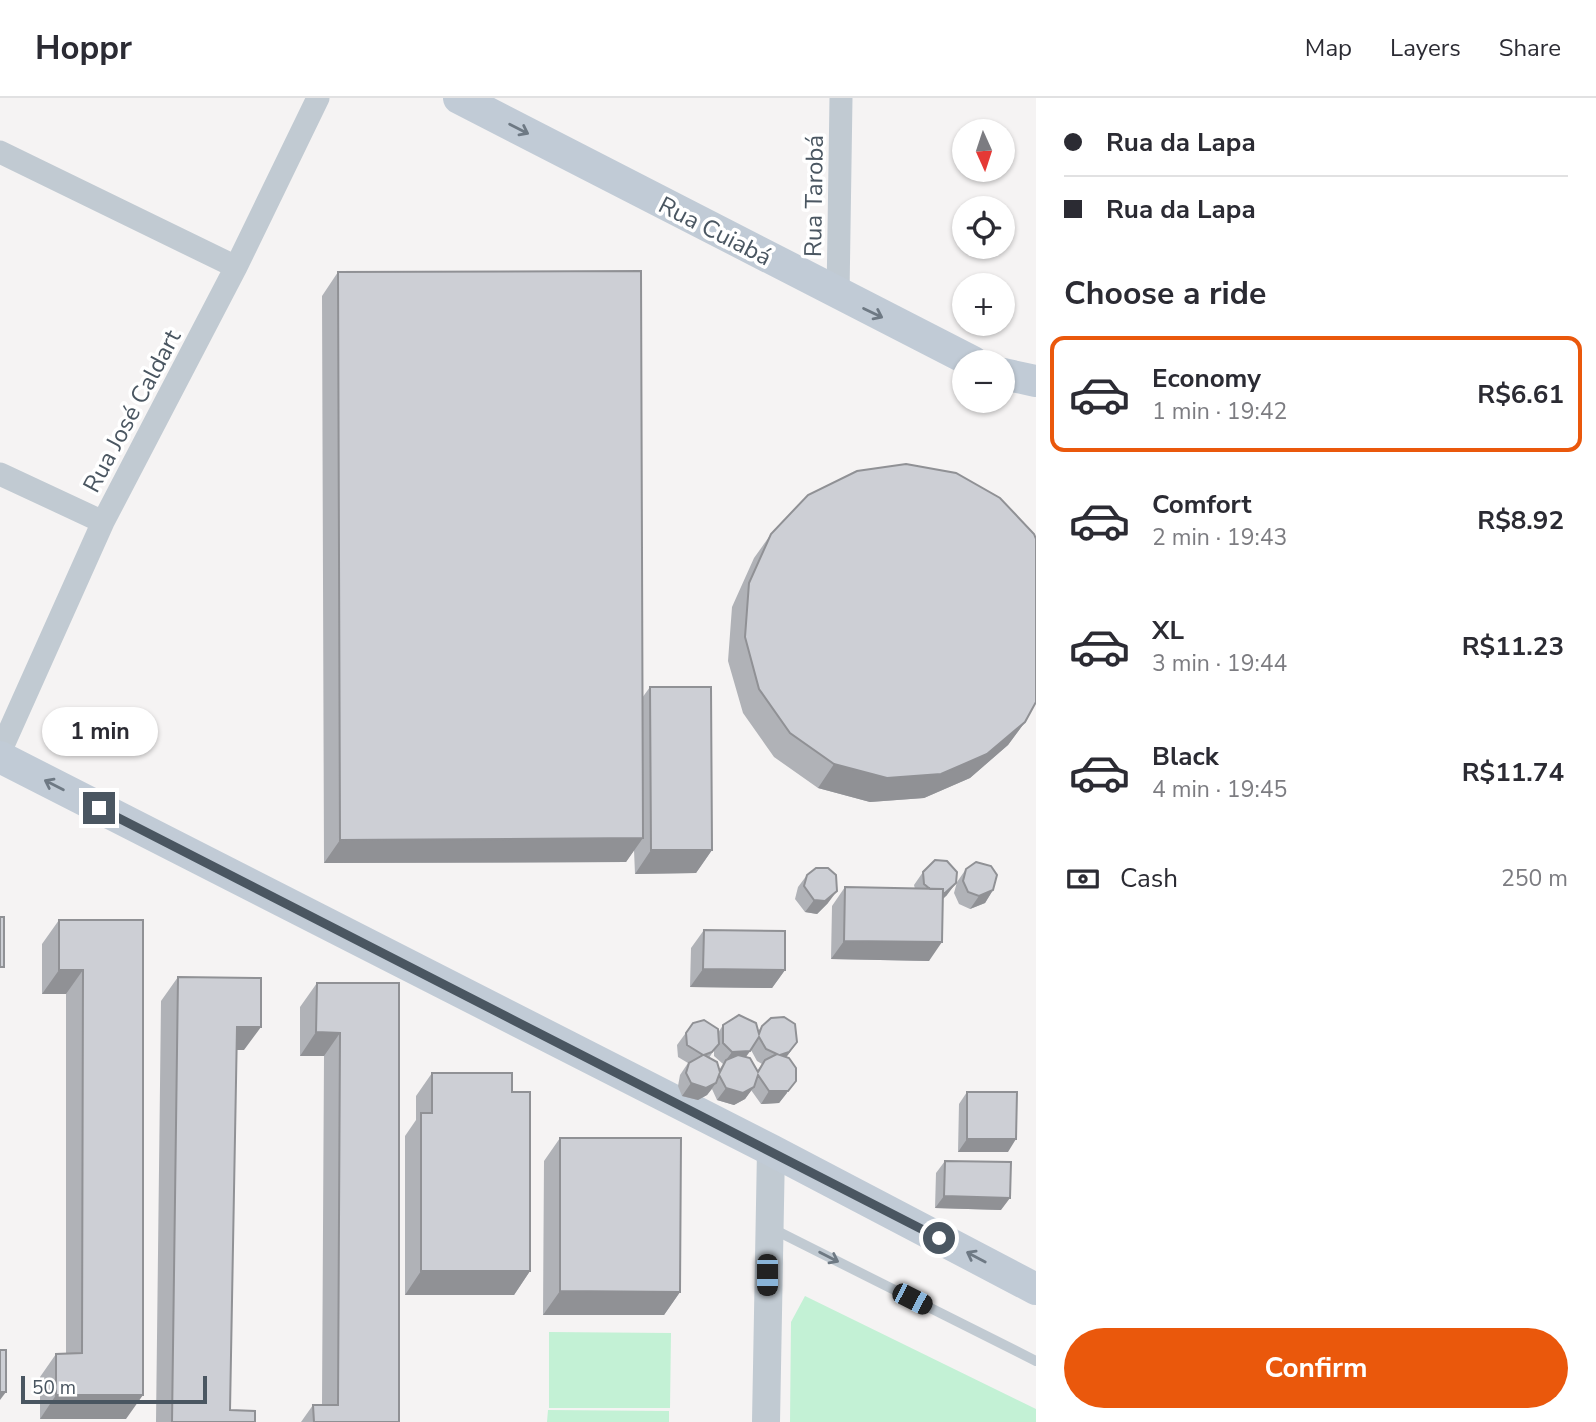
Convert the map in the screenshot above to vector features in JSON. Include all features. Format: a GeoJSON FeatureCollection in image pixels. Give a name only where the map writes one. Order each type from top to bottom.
{"type":"FeatureCollection","features":[{"type":"Feature","properties":{"kind":"main road","name":"Rua Cuiabá"},"geometry":{"type":"LineString","coordinates":[[458,98],[952,352]]}},
{"type":"Feature","properties":{"kind":"main road"},"geometry":{"type":"LineString","coordinates":[[1015,377],[1036,381]]}},
{"type":"Feature","properties":{"kind":"main road"},"geometry":{"type":"LineString","coordinates":[[0,755],[771,1150],[1036,1289]]}},
{"type":"Feature","properties":{"kind":"street","name":"Rua José Caldart"},"geometry":{"type":"LineString","coordinates":[[0,755],[103,522],[236,267],[318,98]]}},
{"type":"Feature","properties":{"kind":"street","name":"Rua Tarobá"},"geometry":{"type":"LineString","coordinates":[[838,295],[841,98]]}},
{"type":"Feature","properties":{"kind":"street"},"geometry":{"type":"LineString","coordinates":[[0,152],[236,267]]}},
{"type":"Feature","properties":{"kind":"street"},"geometry":{"type":"LineString","coordinates":[[0,474],[103,522]]}},
{"type":"Feature","properties":{"kind":"street"},"geometry":{"type":"LineString","coordinates":[[766,1422],[771,1150]]}},
{"type":"Feature","properties":{"kind":"lane"},"geometry":{"type":"LineString","coordinates":[[768,1226],[1036,1361]]}},
{"type":"Feature","properties":{"kind":"green space"},"geometry":{"type":"Polygon","coordinates":[[[805,1296],[1036,1409],[1036,1422],[790,1422],[791,1322],[805,1296]]]}},
{"type":"Feature","properties":{"kind":"green space"},"geometry":{"type":"Polygon","coordinates":[[[549,1332],[671,1333],[670,1408],[549,1408],[549,1332]]]}},
{"type":"Feature","properties":{"kind":"green space"},"geometry":{"type":"Polygon","coordinates":[[[548,1410],[669,1411],[669,1422],[547,1422],[548,1410]]]}},
{"type":"Feature","properties":{"kind":"building"},"geometry":{"type":"Polygon","coordinates":[[[641,271],[643,838],[340,840],[338,272],[641,271]]]}},
{"type":"Feature","properties":{"kind":"building"},"geometry":{"type":"Polygon","coordinates":[[[906,464],[956,473],[1000,498],[1034,534],[1036,702],[1025,722],[987,754],[941,774],[887,778],[834,764],[790,733],[759,689],[745,637],[749,583],[771,534],[808,495],[857,471],[906,464]]]}},
{"type":"Feature","properties":{"kind":"building"},"geometry":{"type":"Polygon","coordinates":[[[650,687],[711,687],[712,850],[651,850],[650,687]]]}},
{"type":"Feature","properties":{"kind":"building"},"geometry":{"type":"Polygon","coordinates":[[[935,860],[947,861],[957,872],[956,883],[945,893],[943,889],[930,889],[924,884],[923,872],[935,860]]]}},
{"type":"Feature","properties":{"kind":"building"},"geometry":{"type":"Polygon","coordinates":[[[976,862],[991,866],[997,875],[993,890],[979,896],[968,892],[963,881],[966,869],[976,862]]]}},
{"type":"Feature","properties":{"kind":"building"},"geometry":{"type":"Polygon","coordinates":[[[816,868],[828,868],[836,875],[837,891],[825,901],[814,900],[804,886],[807,875],[816,868]]]}},
{"type":"Feature","properties":{"kind":"building"},"geometry":{"type":"Polygon","coordinates":[[[845,887],[943,889],[942,942],[844,941],[845,887]]]}},
{"type":"Feature","properties":{"kind":"building"},"geometry":{"type":"Polygon","coordinates":[[[0,917],[4,917],[4,967],[0,967],[0,917]]]}},
{"type":"Feature","properties":{"kind":"building"},"geometry":{"type":"Polygon","coordinates":[[[59,920],[143,920],[143,1395],[56,1395],[56,1354],[82,1353],[83,970],[59,970],[59,920]]]}},
{"type":"Feature","properties":{"kind":"building"},"geometry":{"type":"Polygon","coordinates":[[[704,930],[785,931],[785,970],[703,969],[704,930]]]}},
{"type":"Feature","properties":{"kind":"building"},"geometry":{"type":"Polygon","coordinates":[[[178,977],[261,978],[261,1027],[237,1027],[230,1410],[255,1411],[255,1422],[172,1422],[178,977]]]}},
{"type":"Feature","properties":{"kind":"building"},"geometry":{"type":"Polygon","coordinates":[[[317,983],[399,983],[399,1422],[314,1422],[313,1405],[338,1405],[340,1033],[316,1032],[317,983]]]}},
{"type":"Feature","properties":{"kind":"building"},"geometry":{"type":"Polygon","coordinates":[[[739,1015],[756,1023],[759,1034],[762,1026],[771,1018],[784,1017],[795,1024],[797,1042],[789,1052],[780,1055],[789,1058],[796,1068],[796,1081],[788,1091],[769,1091],[758,1075],[754,1087],[743,1093],[726,1088],[719,1075],[716,1083],[706,1088],[691,1083],[686,1073],[689,1063],[703,1055],[687,1045],[686,1033],[693,1023],[704,1020],[718,1029],[719,1044],[712,1052],[704,1055],[717,1062],[720,1072],[726,1060],[738,1055],[750,1058],[758,1072],[765,1060],[777,1054],[766,1049],[759,1037],[750,1051],[732,1052],[723,1043],[723,1025],[739,1015]]]}},
{"type":"Feature","properties":{"kind":"building"},"geometry":{"type":"Polygon","coordinates":[[[432,1073],[512,1073],[512,1092],[530,1092],[530,1271],[421,1271],[421,1113],[432,1113],[432,1073]]]}},
{"type":"Feature","properties":{"kind":"building"},"geometry":{"type":"Polygon","coordinates":[[[967,1092],[1017,1092],[1016,1139],[967,1139],[967,1092]]]}},
{"type":"Feature","properties":{"kind":"building"},"geometry":{"type":"Polygon","coordinates":[[[560,1138],[681,1138],[680,1292],[560,1291],[560,1138]]]}},
{"type":"Feature","properties":{"kind":"building"},"geometry":{"type":"Polygon","coordinates":[[[945,1161],[1011,1162],[1010,1198],[944,1196],[945,1161]]]}},
{"type":"Feature","properties":{"kind":"building"},"geometry":{"type":"Polygon","coordinates":[[[0,1350],[6,1350],[6,1392],[0,1392],[0,1350]]]}},
{"type":"Feature","properties":{"kind":"route"},"geometry":{"type":"LineString","coordinates":[[99,808],[939,1238]]}}]}
